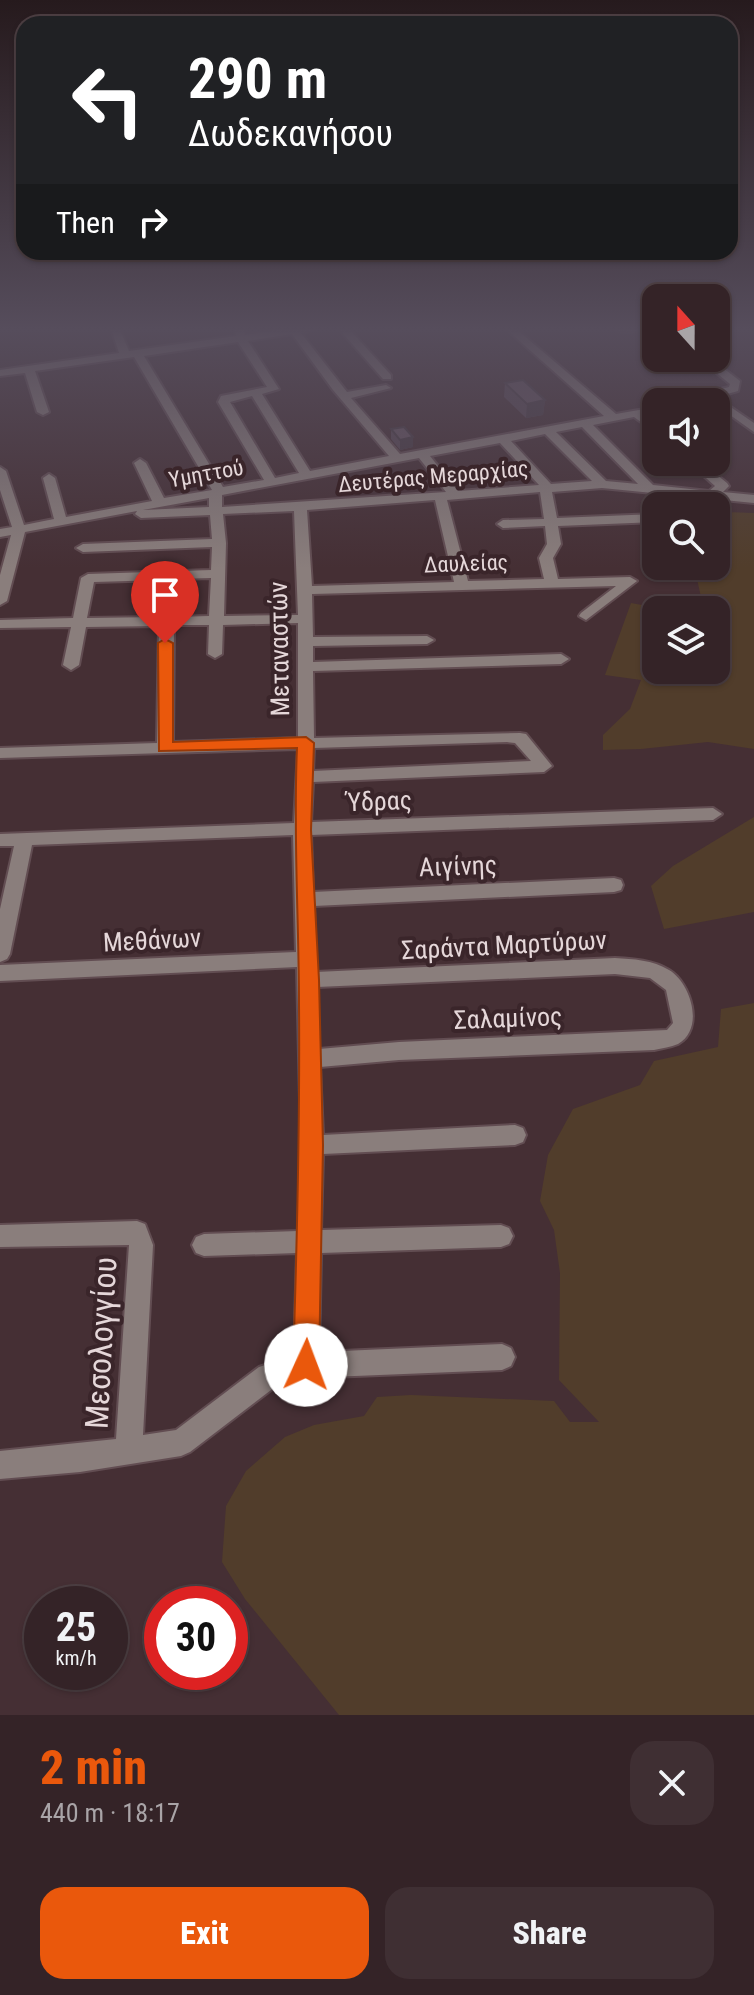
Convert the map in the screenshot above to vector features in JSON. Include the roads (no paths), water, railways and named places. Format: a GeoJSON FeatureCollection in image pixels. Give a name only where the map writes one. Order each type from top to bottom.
{"type":"FeatureCollection","features":[{"type":"Feature","properties":{"kind":"street"},"geometry":{"type":"LineString","coordinates":[[42,408],[43,412]]}},
{"type":"Feature","properties":{"kind":"street"},"geometry":{"type":"LineString","coordinates":[[166,408],[218,490],[215,495],[219,543],[215,654]]}},
{"type":"Feature","properties":{"kind":"street"},"geometry":{"type":"LineString","coordinates":[[228,408],[271,481]]}},
{"type":"Feature","properties":{"kind":"street"},"geometry":{"type":"LineString","coordinates":[[265,408],[306,475]]}},
{"type":"Feature","properties":{"kind":"street"},"geometry":{"type":"LineString","coordinates":[[354,408],[396,457]]}},
{"type":"Feature","properties":{"kind":"street"},"geometry":{"type":"LineString","coordinates":[[602,408],[612,417]]}},
{"type":"Feature","properties":{"kind":"street","name":"Υμηττού"},"geometry":{"type":"LineString","coordinates":[[0,533],[642,412]]}},
{"type":"Feature","properties":{"kind":"street"},"geometry":{"type":"LineString","coordinates":[[636,413],[642,418]]}},
{"type":"Feature","properties":{"kind":"street"},"geometry":{"type":"LineString","coordinates":[[730,413],[754,429]]}},
{"type":"Feature","properties":{"kind":"street"},"geometry":{"type":"LineString","coordinates":[[584,423],[649,488]]}},
{"type":"Feature","properties":{"kind":"street"},"geometry":{"type":"LineString","coordinates":[[548,431],[602,484]]}},
{"type":"Feature","properties":{"kind":"street"},"geometry":{"type":"LineString","coordinates":[[503,439],[545,484],[554,544],[546,558],[552,583]]}},
{"type":"Feature","properties":{"kind":"street"},"geometry":{"type":"LineString","coordinates":[[420,452],[447,495],[462,585]]}},
{"type":"Feature","properties":{"kind":"street"},"geometry":{"type":"LineString","coordinates":[[140,463],[159,501]]}},
{"type":"Feature","properties":{"kind":"street"},"geometry":{"type":"LineString","coordinates":[[0,471],[19,529],[2,593]]}},
{"type":"Feature","properties":{"kind":"street"},"geometry":{"type":"LineString","coordinates":[[711,476],[723,486],[716,492]]}},
{"type":"Feature","properties":{"kind":"street"},"geometry":{"type":"LineString","coordinates":[[49,478],[61,521]]}},
{"type":"Feature","properties":{"kind":"street","name":"Δευτέρας Μεραρχίας"},"geometry":{"type":"LineString","coordinates":[[114,511],[132,515],[217,512],[602,484],[692,492]]}},
{"type":"Feature","properties":{"kind":"street","name":"Δευτέρας Μεραρχίας"},"geometry":{"type":"LineString","coordinates":[[730,496],[754,499]]}},
{"type":"Feature","properties":{"kind":"street","name":"Μεταναστών"},"geometry":{"type":"LineString","coordinates":[[300,507],[305,590],[306,743],[302,830],[312,1145],[306,1365]]}},
{"type":"Feature","properties":{"kind":"street"},"geometry":{"type":"LineString","coordinates":[[503,524],[642,518]]}},
{"type":"Feature","properties":{"kind":"street"},"geometry":{"type":"LineString","coordinates":[[83,548],[219,543]]}},
{"type":"Feature","properties":{"kind":"street"},"geometry":{"type":"LineString","coordinates":[[71,665],[88,578],[218,574]]}},
{"type":"Feature","properties":{"kind":"street"},"geometry":{"type":"LineString","coordinates":[[165,747],[166,622],[170,576]]}},
{"type":"Feature","properties":{"kind":"street","name":"Δαυλείας"},"geometry":{"type":"LineString","coordinates":[[305,590],[630,581],[586,616]]}},
{"type":"Feature","properties":{"kind":"street"},"geometry":{"type":"LineString","coordinates":[[0,624],[303,619]]}},
{"type":"Feature","properties":{"kind":"street"},"geometry":{"type":"LineString","coordinates":[[304,642],[427,640]]}},
{"type":"Feature","properties":{"kind":"street"},"geometry":{"type":"LineString","coordinates":[[305,667],[561,659]]}},
{"type":"Feature","properties":{"kind":"street"},"geometry":{"type":"LineString","coordinates":[[0,753],[520,738],[544,766],[303,777]]}},
{"type":"Feature","properties":{"kind":"street","name":"Ύδρας"},"geometry":{"type":"LineString","coordinates":[[0,840],[713,814]]}},
{"type":"Feature","properties":{"kind":"street"},"geometry":{"type":"LineString","coordinates":[[0,954],[6,900],[24,839]]}},
{"type":"Feature","properties":{"kind":"street","name":"Αιγίνης"},"geometry":{"type":"LineString","coordinates":[[305,899],[614,885]]}},
{"type":"Feature","properties":{"kind":"street","name":"Μεθάνων"},"geometry":{"type":"LineString","coordinates":[[0,973],[307,959]]}},
{"type":"Feature","properties":{"kind":"street","name":"Σαράντα Μαρτύρων"},"geometry":{"type":"LineString","coordinates":[[309,980],[615,966],[649,968],[668,978],[682,1005]]}},
{"type":"Feature","properties":{"kind":"street","name":"Σαλαμίνος"},"geometry":{"type":"LineString","coordinates":[[309,1059],[399,1051],[654,1041],[673,1037],[683,1025],[682,1005]]}},
{"type":"Feature","properties":{"kind":"street"},"geometry":{"type":"LineString","coordinates":[[312,1145],[515,1135]]}},
{"type":"Feature","properties":{"kind":"street","name":"Μεσολογγίου"},"geometry":{"type":"LineString","coordinates":[[0,1236],[137,1232],[141,1245],[129,1452]]}},
{"type":"Feature","properties":{"kind":"street"},"geometry":{"type":"LineString","coordinates":[[204,1245],[501,1236]]}},
{"type":"Feature","properties":{"kind":"street"},"geometry":{"type":"LineString","coordinates":[[0,1465],[129,1452],[181,1443],[268,1376],[306,1365],[502,1357]]}}]}
